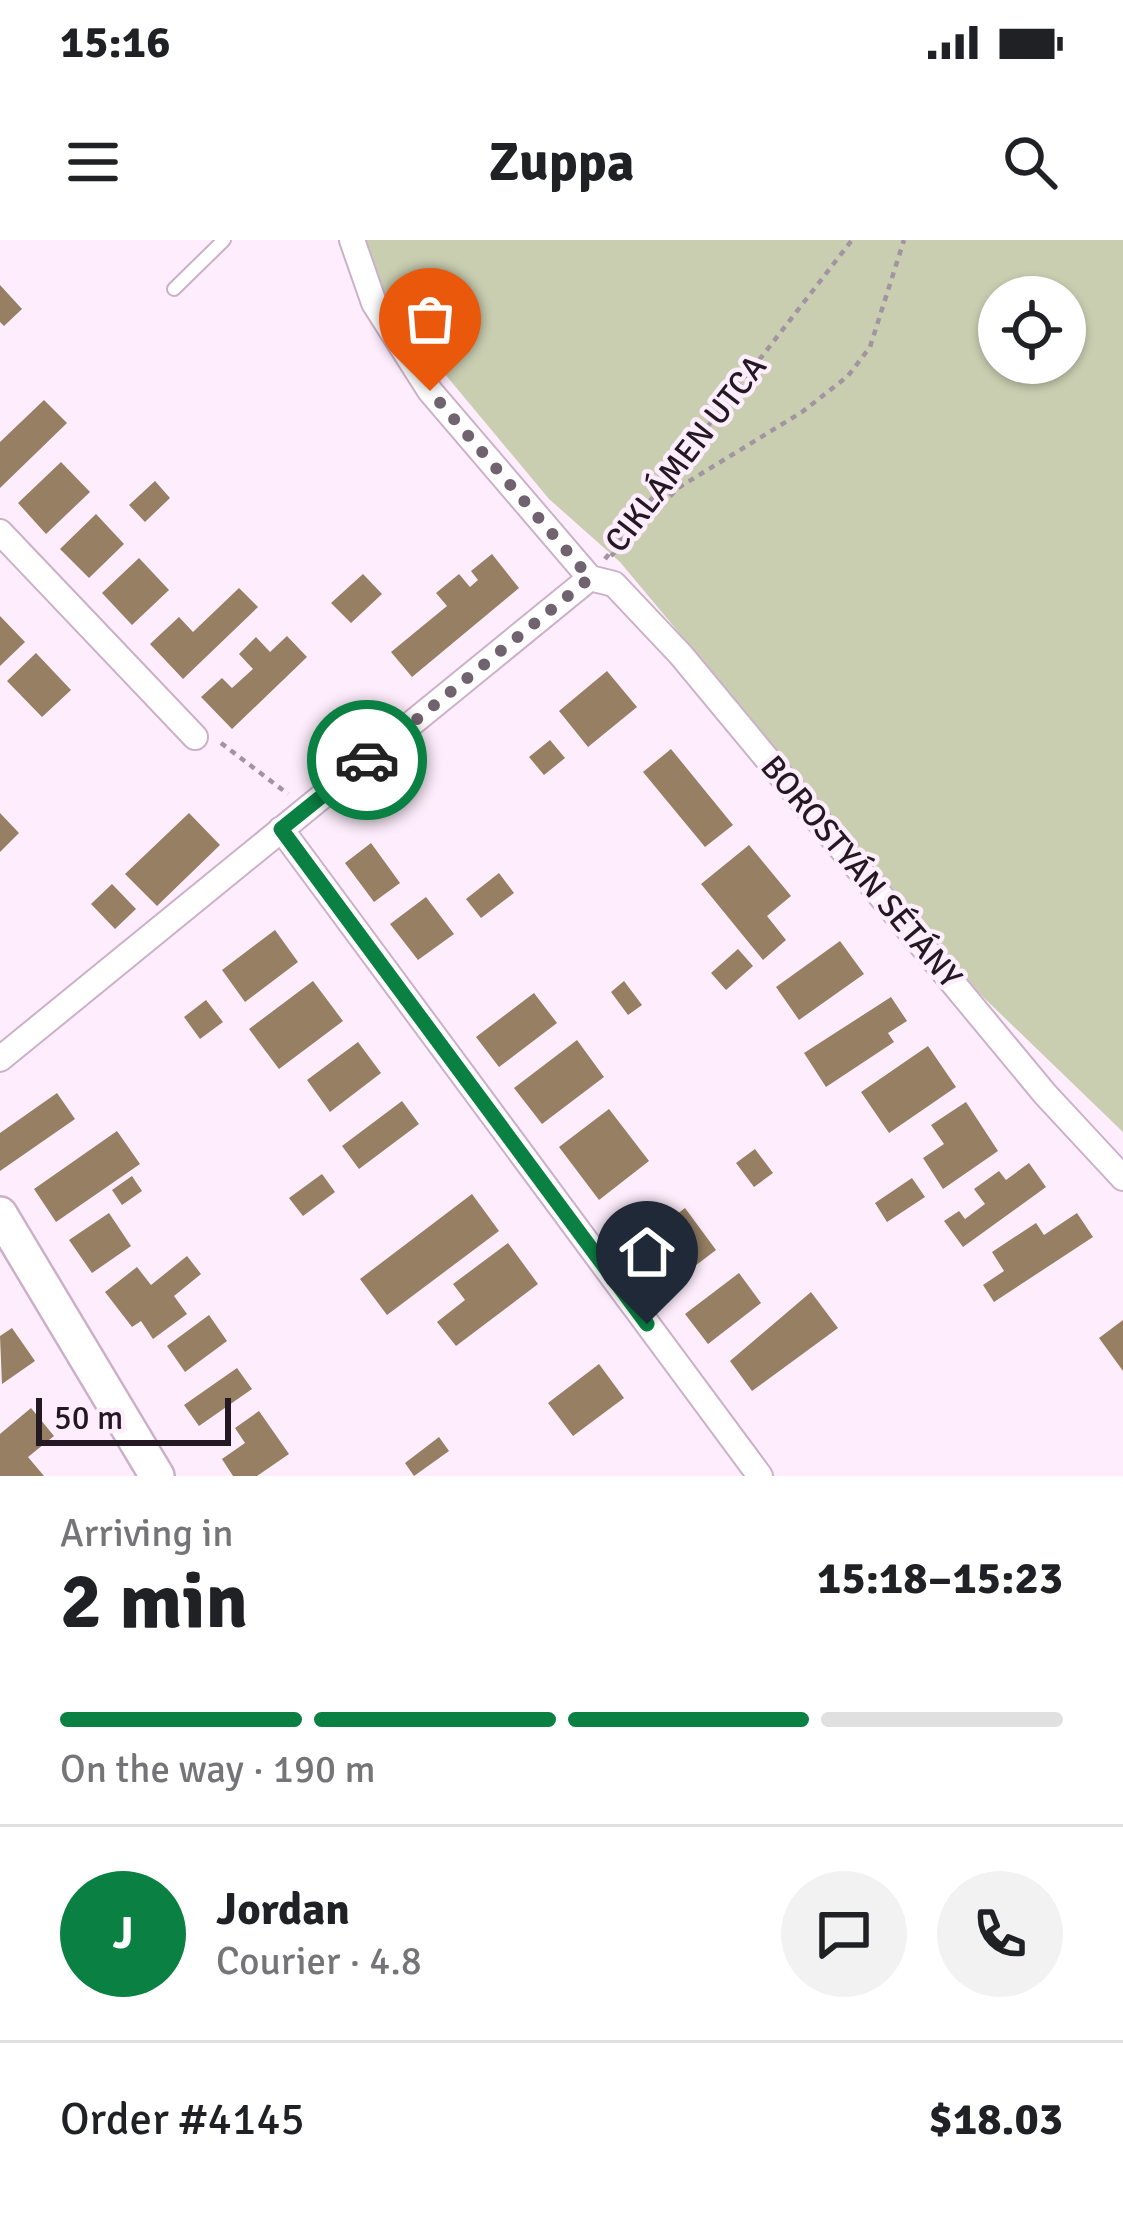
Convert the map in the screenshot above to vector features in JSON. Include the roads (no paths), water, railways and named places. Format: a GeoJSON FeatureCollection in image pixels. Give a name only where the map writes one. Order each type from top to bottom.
{"type":"FeatureCollection","features":[{"type":"Feature","properties":{"kind":"main road"},"geometry":{"type":"LineString","coordinates":[[0,1214],[157,1476]]}},
{"type":"Feature","properties":{"kind":"street","name":"BOROSTYÁN SÉTÁNY"},"geometry":{"type":"LineString","coordinates":[[352,240],[374,303],[430,391],[590,578],[614,584],[681,655],[1045,1094],[1123,1178]]}},
{"type":"Feature","properties":{"kind":"street"},"geometry":{"type":"LineString","coordinates":[[0,532],[195,737]]}},
{"type":"Feature","properties":{"kind":"street","name":"CIKLÁMEN UTCA"},"geometry":{"type":"LineString","coordinates":[[0,1059],[590,578]]}},
{"type":"Feature","properties":{"kind":"street"},"geometry":{"type":"LineString","coordinates":[[281,829],[760,1476]]}},
{"type":"Feature","properties":{"kind":"lane"},"geometry":{"type":"LineString","coordinates":[[174,289],[224,240]]}}]}
